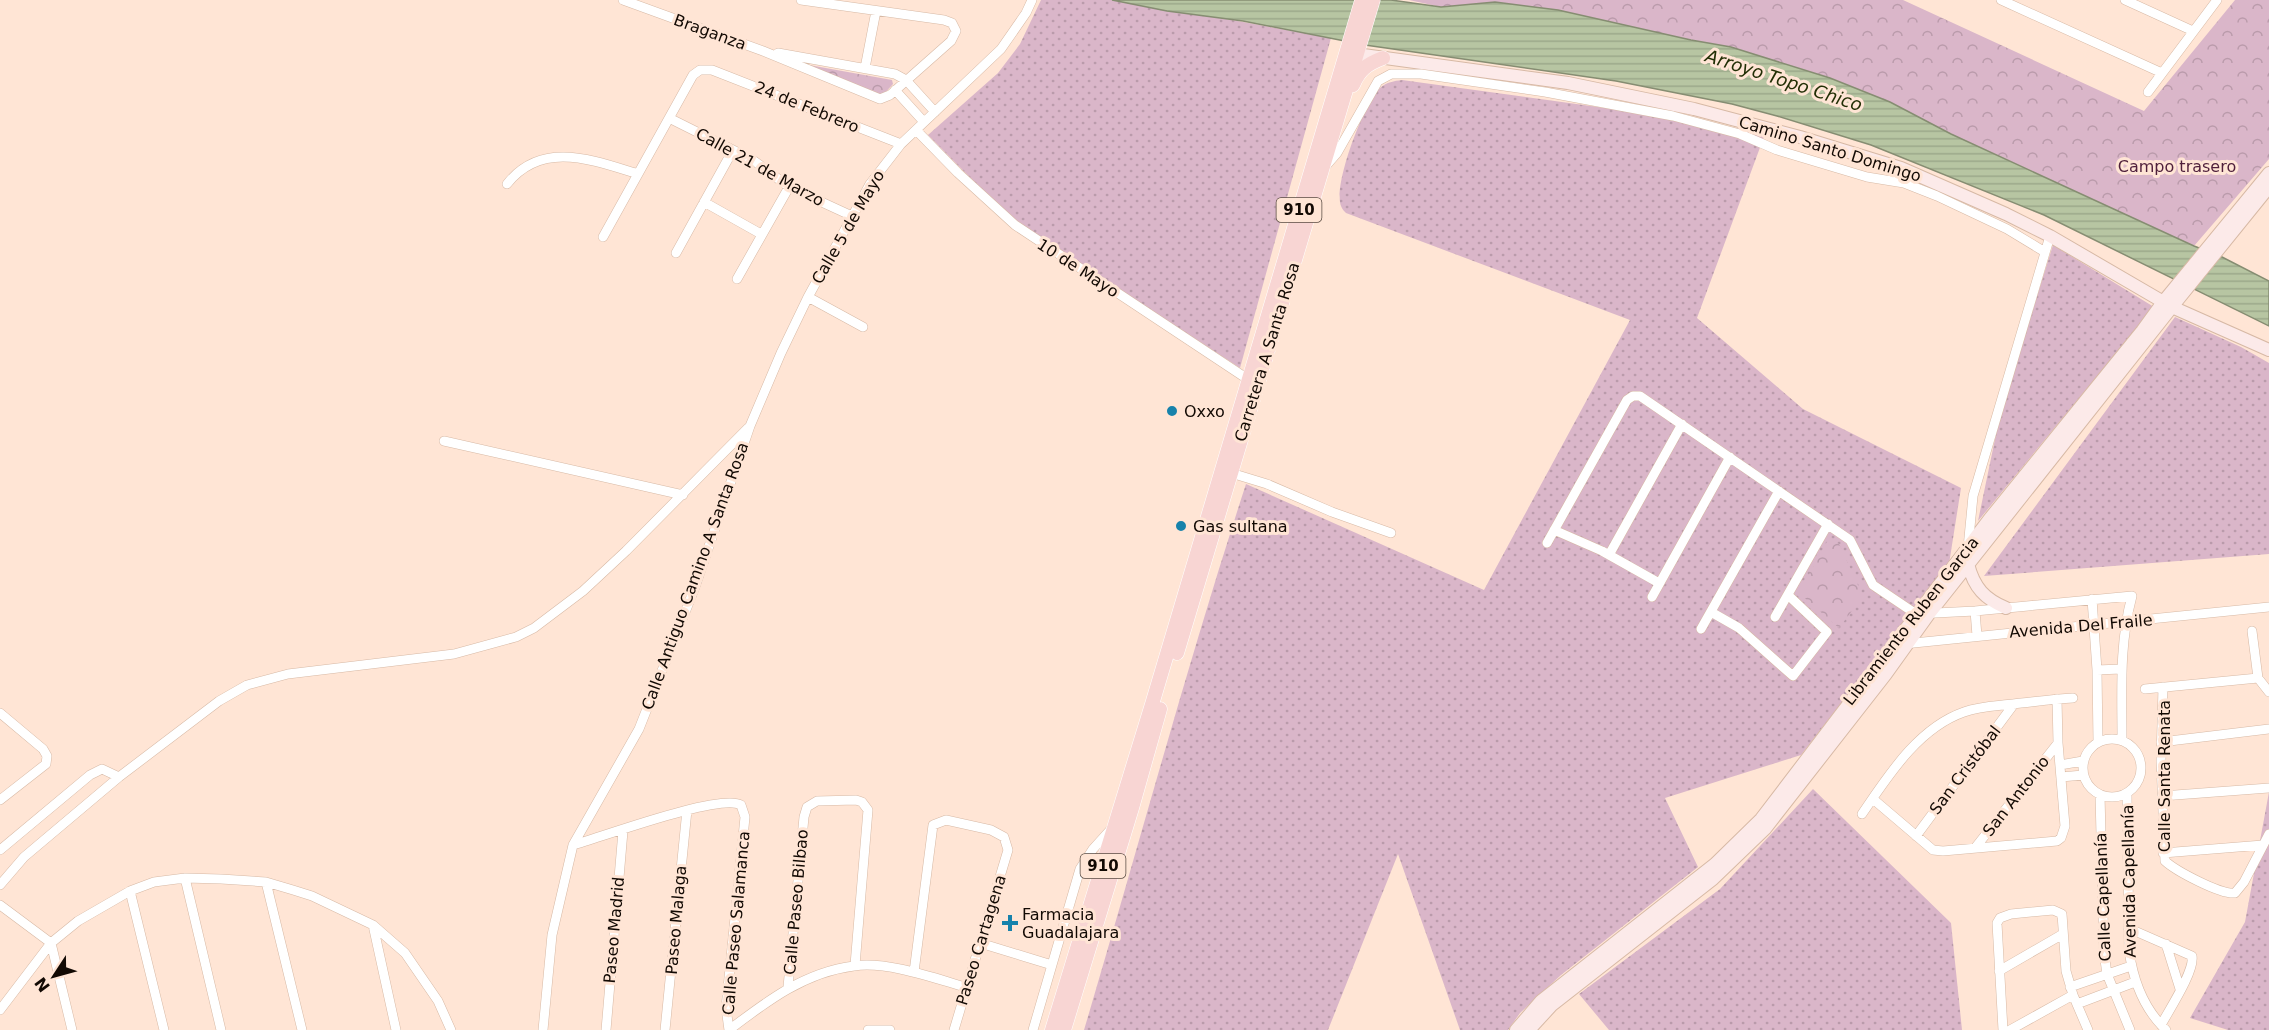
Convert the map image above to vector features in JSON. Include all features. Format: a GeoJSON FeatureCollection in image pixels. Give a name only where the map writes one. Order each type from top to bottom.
{"type":"FeatureCollection","features":[{"type":"Feature","properties":{"kind":"main road","name":"Carretera A Santa Rosa"},"geometry":{"type":"LineString","coordinates":[[1157,703],[1231,474],[1252,382],[1337,119],[1355,45],[1362,0]]}},
{"type":"Feature","properties":{"kind":"main road","name":"Carretera A Santa Rosa"},"geometry":{"type":"LineString","coordinates":[[1157,703],[1355,45],[1373,0]]}},
{"type":"Feature","properties":{"kind":"main road"},"geometry":{"type":"LineString","coordinates":[[1337,119],[1345,109],[1359,72],[1383,58]]}},
{"type":"Feature","properties":{"kind":"main road","name":"910"},"geometry":{"type":"LineString","coordinates":[[1053,1030],[1115,824],[1157,703]]}},
{"type":"Feature","properties":{"kind":"main road","name":"910"},"geometry":{"type":"LineString","coordinates":[[1064,1030],[1132,808],[1157,703]]}},
{"type":"Feature","properties":{"kind":"street","name":"Braganza"},"geometry":{"type":"LineString","coordinates":[[623,0],[638,3],[764,51],[879,99],[887,98],[895,90]]}},
{"type":"Feature","properties":{"kind":"street"},"geometry":{"type":"LineString","coordinates":[[801,0],[952,23],[956,31],[951,41],[895,90],[924,122]]}},
{"type":"Feature","properties":{"kind":"street","name":"Calle 5 de Mayo"},"geometry":{"type":"LineString","coordinates":[[750,426],[765,387],[808,297],[870,184],[901,144],[1001,49],[1032,0]]}},
{"type":"Feature","properties":{"kind":"street"},"geometry":{"type":"LineString","coordinates":[[2001,0],[2162,73]]}},
{"type":"Feature","properties":{"kind":"street"},"geometry":{"type":"LineString","coordinates":[[2125,0],[2193,31]]}},
{"type":"Feature","properties":{"kind":"street"},"geometry":{"type":"LineString","coordinates":[[2148,92],[2217,0]]}},
{"type":"Feature","properties":{"kind":"street"},"geometry":{"type":"LineString","coordinates":[[865,68],[876,11]]}},
{"type":"Feature","properties":{"kind":"street","name":"Camino Santo Domingo"},"geometry":{"type":"LineString","coordinates":[[1355,45],[1383,58],[1568,83],[1694,109],[1800,137],[1901,168],[2006,214],[2050,236],[2172,306],[2266,349]]}},
{"type":"Feature","properties":{"kind":"street","name":"Braganza"},"geometry":{"type":"LineString","coordinates":[[764,51],[896,74],[906,80]]}},
{"type":"Feature","properties":{"kind":"street","name":"24 de Febrero"},"geometry":{"type":"LineString","coordinates":[[669,118],[693,75],[700,70],[712,70],[901,144]]}},
{"type":"Feature","properties":{"kind":"street"},"geometry":{"type":"LineString","coordinates":[[1321,171],[1337,153],[1378,81],[1384,77],[1399,74],[1421,74],[1545,92],[1673,116],[1740,134],[1777,150],[1852,173],[1904,183],[1938,196],[2007,229],[2045,252]]}},
{"type":"Feature","properties":{"kind":"street"},"geometry":{"type":"LineString","coordinates":[[906,80],[935,112]]}},
{"type":"Feature","properties":{"kind":"street"},"geometry":{"type":"LineString","coordinates":[[603,237],[669,118]]}},
{"type":"Feature","properties":{"kind":"street","name":"Calle 21 de Marzo"},"geometry":{"type":"LineString","coordinates":[[669,118],[753,159],[789,187],[852,216]]}},
{"type":"Feature","properties":{"kind":"street","name":"10 de Mayo"},"geometry":{"type":"LineString","coordinates":[[916,129],[965,180],[1016,225],[1252,382]]}},
{"type":"Feature","properties":{"kind":"street"},"geometry":{"type":"LineString","coordinates":[[676,253],[733,150]]}},
{"type":"Feature","properties":{"kind":"street"},"geometry":{"type":"LineString","coordinates":[[1852,173],[1862,156]]}},
{"type":"Feature","properties":{"kind":"street"},"geometry":{"type":"LineString","coordinates":[[507,184],[516,172],[529,162],[555,158],[583,158],[638,174]]}},
{"type":"Feature","properties":{"kind":"street","name":"Libramiento Ruben Garcia"},"geometry":{"type":"LineString","coordinates":[[1529,1030],[1545,1011],[1573,987],[1713,879],[1753,842],[1792,795],[1968,564],[2172,306],[2177,293],[2269,173]]}},
{"type":"Feature","properties":{"kind":"street"},"geometry":{"type":"LineString","coordinates":[[737,279],[789,187]]}},
{"type":"Feature","properties":{"kind":"street","name":"Libramiento Ruben Garcia"},"geometry":{"type":"LineString","coordinates":[[2212,250],[2269,188]]}},
{"type":"Feature","properties":{"kind":"street"},"geometry":{"type":"LineString","coordinates":[[704,202],[761,234]]}},
{"type":"Feature","properties":{"kind":"street"},"geometry":{"type":"LineString","coordinates":[[1968,548],[1973,496],[2050,236]]}},
{"type":"Feature","properties":{"kind":"street"},"geometry":{"type":"LineString","coordinates":[[808,297],[863,327]]}},
{"type":"Feature","properties":{"kind":"street","name":"Libramiento Ruben Garcia"},"geometry":{"type":"LineString","coordinates":[[1516,1030],[1541,1001],[1737,845],[1769,809],[1916,614],[2142,331],[2172,306]]}},
{"type":"Feature","properties":{"kind":"street"},"geometry":{"type":"LineString","coordinates":[[1546,543],[1627,400],[1633,396],[1641,396],[1850,540],[1873,585],[1916,614]]}},
{"type":"Feature","properties":{"kind":"street"},"geometry":{"type":"LineString","coordinates":[[1609,555],[1682,424]]}},
{"type":"Feature","properties":{"kind":"street"},"geometry":{"type":"LineString","coordinates":[[0,885],[24,857],[119,777],[219,701],[247,684],[288,674],[454,654],[506,640],[534,628],[583,591],[750,426]]}},
{"type":"Feature","properties":{"kind":"street","name":"Calle Antiguo Camino A Santa Rosa"},"geometry":{"type":"LineString","coordinates":[[543,1030],[554,925],[573,845],[639,729],[695,587],[750,426]]}},
{"type":"Feature","properties":{"kind":"street"},"geometry":{"type":"LineString","coordinates":[[444,441],[682,495]]}},
{"type":"Feature","properties":{"kind":"street"},"geometry":{"type":"LineString","coordinates":[[1652,597],[1730,457]]}},
{"type":"Feature","properties":{"kind":"street"},"geometry":{"type":"LineString","coordinates":[[1231,474],[1267,484],[1316,506],[1391,533]]}},
{"type":"Feature","properties":{"kind":"street"},"geometry":{"type":"LineString","coordinates":[[1701,630],[1779,491]]}},
{"type":"Feature","properties":{"kind":"street"},"geometry":{"type":"LineString","coordinates":[[1775,617],[1828,525]]}},
{"type":"Feature","properties":{"kind":"street"},"geometry":{"type":"LineString","coordinates":[[1554,530],[1609,555],[1659,584]]}},
{"type":"Feature","properties":{"kind":"street"},"geometry":{"type":"LineString","coordinates":[[1968,564],[1974,582],[1984,597],[2006,608]]}},
{"type":"Feature","properties":{"kind":"street"},"geometry":{"type":"LineString","coordinates":[[1711,612],[1739,628],[1793,675],[1827,632],[1788,595]]}},
{"type":"Feature","properties":{"kind":"street","name":"Avenida Del Fraile"},"geometry":{"type":"LineString","coordinates":[[1916,614],[1975,611],[2132,596],[2126,622]]}},
{"type":"Feature","properties":{"kind":"street"},"geometry":{"type":"LineString","coordinates":[[2092,599],[2097,670],[2098,742]]}},
{"type":"Feature","properties":{"kind":"street","name":"Avenida Del Fraile"},"geometry":{"type":"LineString","coordinates":[[1892,645],[2269,607]]}},
{"type":"Feature","properties":{"kind":"street"},"geometry":{"type":"LineString","coordinates":[[1975,611],[1977,636]]}},
{"type":"Feature","properties":{"kind":"street"},"geometry":{"type":"LineString","coordinates":[[2122,741],[2121,669],[2126,622]]}},
{"type":"Feature","properties":{"kind":"street"},"geometry":{"type":"LineString","coordinates":[[2252,631],[2258,678],[2269,692]]}},
{"type":"Feature","properties":{"kind":"street"},"geometry":{"type":"LineString","coordinates":[[2097,670],[2121,669]]}},
{"type":"Feature","properties":{"kind":"street","name":"Calle Santa Renata"},"geometry":{"type":"LineString","coordinates":[[2145,688],[2258,678]]}},
{"type":"Feature","properties":{"kind":"street","name":"Calle Santa Renata"},"geometry":{"type":"LineString","coordinates":[[2163,687],[2161,761],[2164,861],[2172,867],[2231,894],[2235,893],[2244,882],[2269,834]]}},
{"type":"Feature","properties":{"kind":"street"},"geometry":{"type":"LineString","coordinates":[[1862,814],[1901,761],[1934,728],[1963,712],[1982,707],[2073,698]]}},
{"type":"Feature","properties":{"kind":"street"},"geometry":{"type":"LineString","coordinates":[[1873,799],[1933,850],[2056,841],[2061,838],[2065,826],[2057,699]]}},
{"type":"Feature","properties":{"kind":"street","name":"San Cristóbal"},"geometry":{"type":"LineString","coordinates":[[1916,836],[2014,704]]}},
{"type":"Feature","properties":{"kind":"street"},"geometry":{"type":"LineString","coordinates":[[0,712],[43,749],[46,756],[46,764],[2,794]]}},
{"type":"Feature","properties":{"kind":"street"},"geometry":{"type":"LineString","coordinates":[[2161,741],[2269,729]]}},
{"type":"Feature","properties":{"kind":"street"},"geometry":{"type":"LineString","coordinates":[[2114,739],[2122,741],[2137,753],[2141,767],[2134,788],[2127,794],[2109,798],[2092,790],[2083,775],[2083,761],[2086,753],[2098,742],[2114,739]]}},
{"type":"Feature","properties":{"kind":"street","name":"San Antonio"},"geometry":{"type":"LineString","coordinates":[[1975,848],[2058,743]]}},
{"type":"Feature","properties":{"kind":"street"},"geometry":{"type":"LineString","coordinates":[[2060,765],[2083,761]]}},
{"type":"Feature","properties":{"kind":"street"},"geometry":{"type":"LineString","coordinates":[[2141,767],[2161,761]]}},
{"type":"Feature","properties":{"kind":"street"},"geometry":{"type":"LineString","coordinates":[[2141,767],[2162,778]]}},
{"type":"Feature","properties":{"kind":"street"},"geometry":{"type":"LineString","coordinates":[[0,850],[90,775],[102,769],[119,777]]}},
{"type":"Feature","properties":{"kind":"street"},"geometry":{"type":"LineString","coordinates":[[2061,777],[2083,775]]}},
{"type":"Feature","properties":{"kind":"street"},"geometry":{"type":"LineString","coordinates":[[2162,796],[2269,788]]}},
{"type":"Feature","properties":{"kind":"street","name":"Avenida Capellanía"},"geometry":{"type":"LineString","coordinates":[[2127,794],[2128,928],[2131,966],[2135,982],[2147,1006],[2164,1028]]}},
{"type":"Feature","properties":{"kind":"street","name":"Calle Capellanía"},"geometry":{"type":"LineString","coordinates":[[2100,795],[2103,932],[2107,974],[2130,1030]]}},
{"type":"Feature","properties":{"kind":"street","name":"Calle Paseo Bilbao"},"geometry":{"type":"LineString","coordinates":[[788,987],[804,817],[807,807],[817,801],[856,800],[866,806],[869,818],[855,965]]}},
{"type":"Feature","properties":{"kind":"street","name":"Calle Paseo Salamanca"},"geometry":{"type":"LineString","coordinates":[[687,810],[730,802],[741,805],[745,817],[726,1008],[729,1030]]}},
{"type":"Feature","properties":{"kind":"street"},"geometry":{"type":"LineString","coordinates":[[573,845],[687,810]]}},
{"type":"Feature","properties":{"kind":"street","name":"Paseo Malaga"},"geometry":{"type":"LineString","coordinates":[[666,1030],[687,810]]}},
{"type":"Feature","properties":{"kind":"street","name":"Paseo Cartagena"},"geometry":{"type":"LineString","coordinates":[[914,972],[933,825],[946,820],[999,834],[1006,841],[1008,850],[965,987],[954,1030]]}},
{"type":"Feature","properties":{"kind":"street"},"geometry":{"type":"LineString","coordinates":[[1033,1030],[1080,869],[1093,849],[1115,824]]}},
{"type":"Feature","properties":{"kind":"street","name":"Paseo Madrid"},"geometry":{"type":"LineString","coordinates":[[606,1030],[623,831]]}},
{"type":"Feature","properties":{"kind":"street"},"geometry":{"type":"LineString","coordinates":[[2163,853],[2263,845]]}},
{"type":"Feature","properties":{"kind":"street"},"geometry":{"type":"LineString","coordinates":[[185,878],[221,1030]]}},
{"type":"Feature","properties":{"kind":"street"},"geometry":{"type":"LineString","coordinates":[[0,1010],[51,943],[78,921],[130,891],[154,882],[185,878],[266,882],[312,896],[373,925],[405,953],[438,1001],[451,1030]]}},
{"type":"Feature","properties":{"kind":"street"},"geometry":{"type":"LineString","coordinates":[[266,882],[302,1030]]}},
{"type":"Feature","properties":{"kind":"street"},"geometry":{"type":"LineString","coordinates":[[130,891],[164,1030]]}},
{"type":"Feature","properties":{"kind":"street"},"geometry":{"type":"LineString","coordinates":[[0,905],[51,943],[72,1030]]}},
{"type":"Feature","properties":{"kind":"street"},"geometry":{"type":"LineString","coordinates":[[2003,1030],[1996,927],[1998,920],[2005,915],[2053,910],[2060,911],[2063,917],[2066,971],[2073,995],[2088,1030]]}},
{"type":"Feature","properties":{"kind":"street"},"geometry":{"type":"LineString","coordinates":[[373,925],[396,1030]]}},
{"type":"Feature","properties":{"kind":"street"},"geometry":{"type":"LineString","coordinates":[[2128,928],[2192,956],[2193,965],[2164,1028]]}},
{"type":"Feature","properties":{"kind":"street"},"geometry":{"type":"LineString","coordinates":[[1999,972],[2063,934]]}},
{"type":"Feature","properties":{"kind":"street"},"geometry":{"type":"LineString","coordinates":[[980,943],[1052,966]]}},
{"type":"Feature","properties":{"kind":"street"},"geometry":{"type":"LineString","coordinates":[[2166,944],[2180,989]]}},
{"type":"Feature","properties":{"kind":"street"},"geometry":{"type":"LineString","coordinates":[[729,1030],[788,987],[806,979],[855,965],[914,972],[965,987]]}},
{"type":"Feature","properties":{"kind":"street"},"geometry":{"type":"LineString","coordinates":[[2010,1030],[2107,974],[2131,966]]}},
{"type":"Feature","properties":{"kind":"street"},"geometry":{"type":"LineString","coordinates":[[2073,995],[2113,991],[2135,982]]}},
{"type":"Feature","properties":{"kind":"street"},"geometry":{"type":"LineString","coordinates":[[868,1030],[889,1030]]}},
{"type":"Feature","properties":{"kind":"green space"},"geometry":{"type":"Polygon","coordinates":[[[1041,0],[1122,0],[1331,38],[1240,368],[1011,219],[928,135],[998,73],[1020,44],[1041,0]]]}},
{"type":"Feature","properties":{"kind":"green space","name":"Campo trasero"},"geometry":{"type":"Polygon","coordinates":[[[1409,0],[1903,0],[2144,111],[2235,0],[2269,0],[2269,159],[2194,246],[1951,134],[1890,102],[1830,78],[1731,47],[1558,10],[1495,2],[1441,7],[1409,0]]]}},
{"type":"Feature","properties":{"kind":"green space"},"geometry":{"type":"Polygon","coordinates":[[[809,65],[892,80],[893,84],[883,95],[874,93],[809,65]]]}},
{"type":"Feature","properties":{"kind":"green space"},"geometry":{"type":"Polygon","coordinates":[[[1402,80],[1699,121],[1765,134],[1697,318],[1803,409],[1961,488],[1949,564],[1801,755],[1665,798],[1698,867],[1561,975],[1520,1013],[1508,1030],[1460,1030],[1398,854],[1328,1030],[1084,1030],[1183,688],[1246,484],[1484,590],[1630,320],[1346,213],[1341,206],[1341,181],[1359,126],[1380,88],[1393,81],[1402,80]]]}},
{"type":"Feature","properties":{"kind":"green space"},"geometry":{"type":"Polygon","coordinates":[[[2053,245],[2154,307],[1978,521],[2000,415],[2053,245]]]}},
{"type":"Feature","properties":{"kind":"green space"},"geometry":{"type":"Polygon","coordinates":[[[2175,317],[2241,347],[2269,363],[2269,554],[1984,576],[2175,317]]]}},
{"type":"Feature","properties":{"kind":"green space"},"geometry":{"type":"Polygon","coordinates":[[[1829,538],[1839,544],[1863,596],[1839,628],[1799,593],[1829,538]]]}},
{"type":"Feature","properties":{"kind":"green space"},"geometry":{"type":"Polygon","coordinates":[[[1813,789],[1951,923],[1962,1030],[1609,1030],[1579,994],[1720,889],[1813,789]]]}},
{"type":"Feature","properties":{"kind":"green space"},"geometry":{"type":"Polygon","coordinates":[[[2269,792],[2269,1030],[2228,1030],[2190,1018],[2245,922],[2269,792]]]}},
{"type":"Feature","properties":{"kind":"water","name":"Arroyo Topo Chico"},"geometry":{"type":"Polygon","coordinates":[[[1112,0],[1391,0],[1441,7],[1495,2],[1558,10],[1731,47],[1830,78],[1890,102],[1951,134],[2222,257],[2269,281],[2269,326],[2044,215],[1871,145],[1777,116],[1732,104],[1616,81],[1365,45],[1243,21],[1167,11],[1112,0]]]}},
{"type":"Feature","properties":{"kind":"place","name":"Oxxo"},"geometry":{"type":"Point","coordinates":[1172,411]}},
{"type":"Feature","properties":{"kind":"place","name":"Gas sultana"},"geometry":{"type":"Point","coordinates":[1181,526]}},
{"type":"Feature","properties":{"kind":"place","name":"Farmacia Guadalajara"},"geometry":{"type":"Point","coordinates":[1010,923]}}]}
